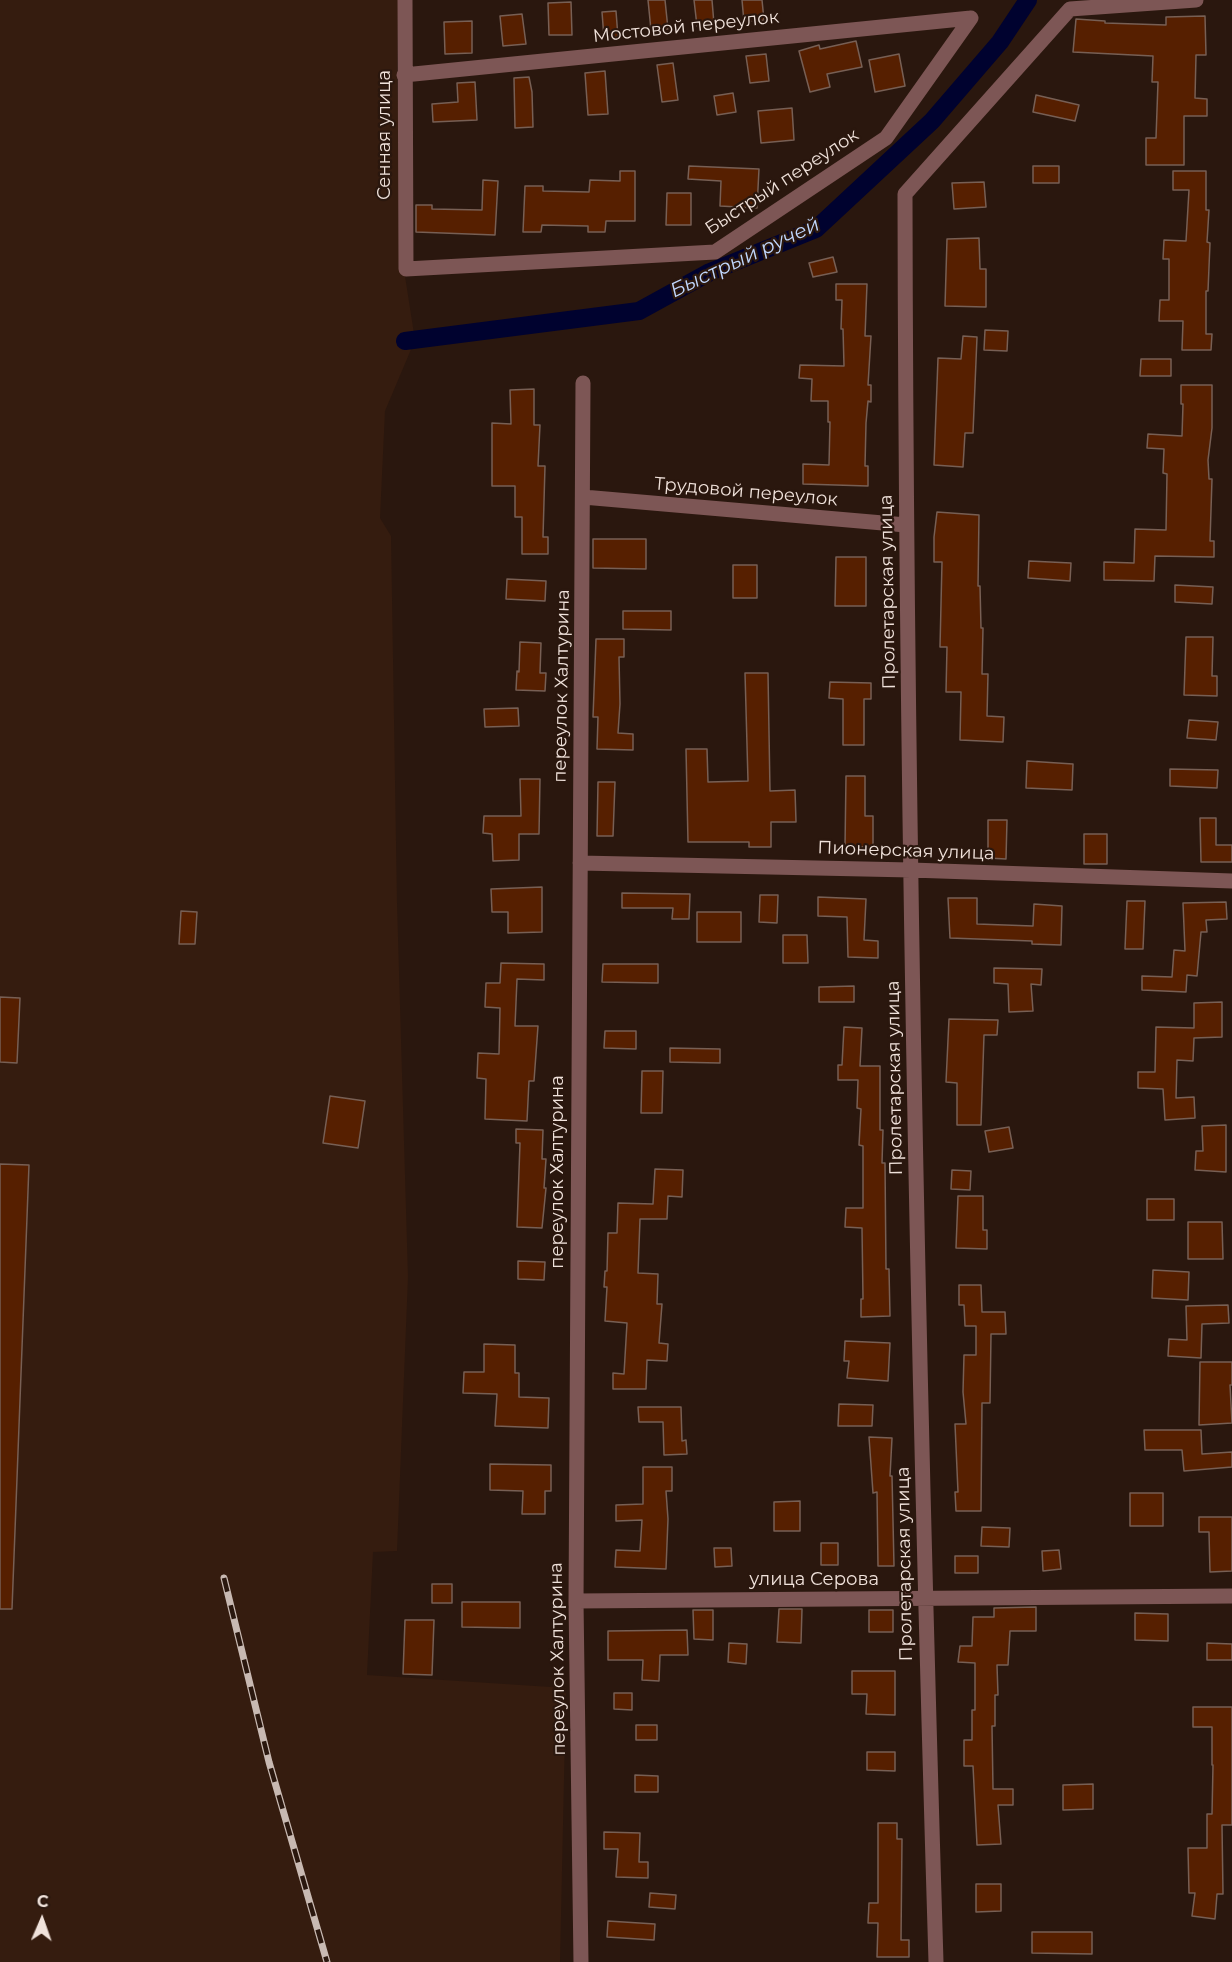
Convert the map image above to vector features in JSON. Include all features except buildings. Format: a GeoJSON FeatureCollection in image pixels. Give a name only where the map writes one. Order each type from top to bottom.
{"type":"FeatureCollection","features":[{"type":"Feature","properties":{"kind":"street","name":"Сенная улица"},"geometry":{"type":"LineString","coordinates":[[405,0],[406,269]]}},
{"type":"Feature","properties":{"kind":"street","name":"Пролетарская улица"},"geometry":{"type":"LineString","coordinates":[[936,1962],[925,1599],[911,870],[904,194],[1070,9],[1196,0]]}},
{"type":"Feature","properties":{"kind":"street","name":"Мостовой переулок"},"geometry":{"type":"LineString","coordinates":[[404,75],[971,18]]}},
{"type":"Feature","properties":{"kind":"street","name":"Быстрый переулок"},"geometry":{"type":"LineString","coordinates":[[406,269],[715,252],[886,138],[971,18]]}},
{"type":"Feature","properties":{"kind":"street","name":"переулок Халтурина"},"geometry":{"type":"LineString","coordinates":[[581,1962],[576,1601],[584,383]]}},
{"type":"Feature","properties":{"kind":"street","name":"Трудовой переулок"},"geometry":{"type":"LineString","coordinates":[[583,497],[906,525]]}},
{"type":"Feature","properties":{"kind":"street","name":"Пионерская улица"},"geometry":{"type":"LineString","coordinates":[[580,863],[911,870],[1232,881]]}},
{"type":"Feature","properties":{"kind":"street","name":"улица Серова"},"geometry":{"type":"LineString","coordinates":[[576,1601],[1232,1596]]}},
{"type":"Feature","properties":{"kind":"shaded area"},"geometry":{"type":"Polygon","coordinates":[[[0,0],[398,0],[397,75],[402,257],[415,340],[385,411],[380,518],[391,536],[397,903],[408,1277],[397,1551],[373,1552],[367,1675],[566,1688],[560,1962],[0,1962],[0,0]]]}},
{"type":"Feature","properties":{"kind":"waterway","name":"Быстрый ручей"},"geometry":{"type":"LineString","coordinates":[[405,341],[639,311],[710,272],[816,229],[932,121],[1000,42],[1028,0]]}},
{"type":"Feature","properties":{"kind":"railway"},"geometry":{"type":"LineString","coordinates":[[224,1578],[269,1762],[327,1962]]}}]}
